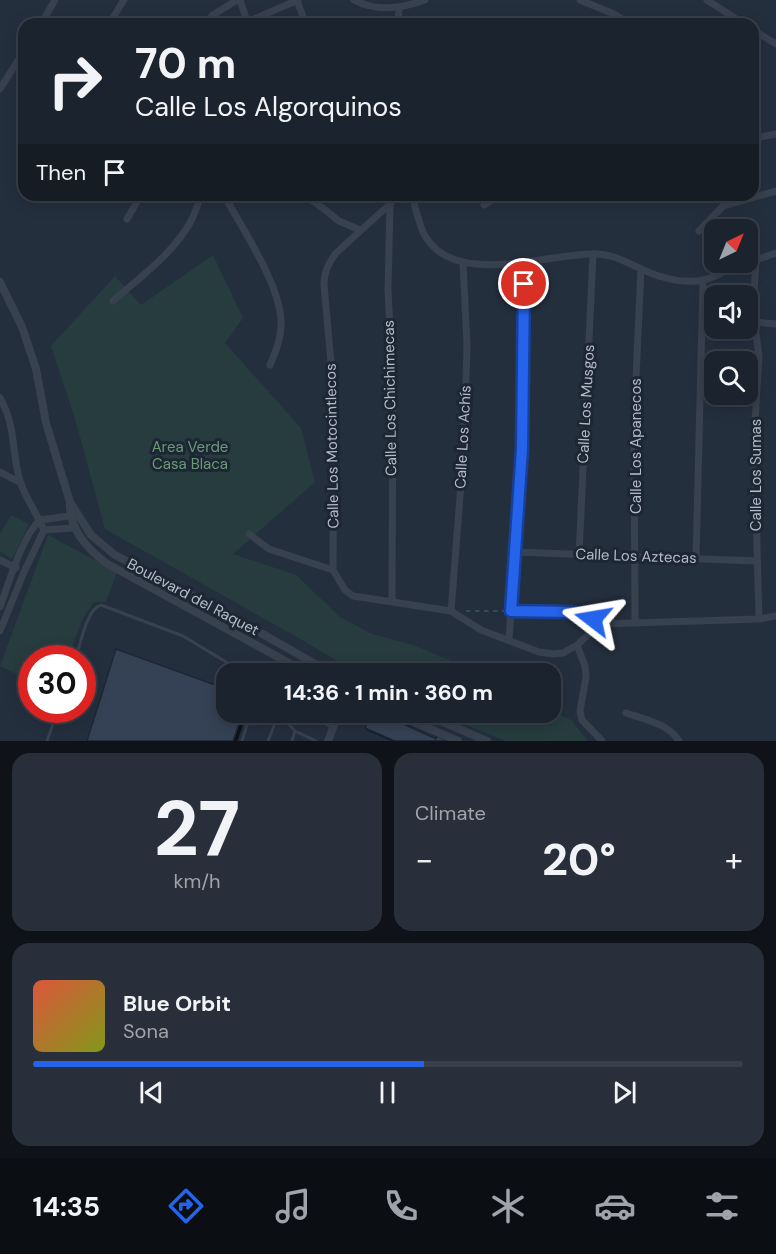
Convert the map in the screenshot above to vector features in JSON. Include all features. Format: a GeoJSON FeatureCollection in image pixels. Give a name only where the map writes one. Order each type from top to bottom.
{"type":"FeatureCollection","features":[{"type":"Feature","properties":{"kind":"street"},"geometry":{"type":"LineString","coordinates":[[45,18],[56,0]]}},
{"type":"Feature","properties":{"kind":"street"},"geometry":{"type":"LineString","coordinates":[[113,18],[124,0]]}},
{"type":"Feature","properties":{"kind":"street"},"geometry":{"type":"LineString","coordinates":[[211,18],[238,0],[246,18]]}},
{"type":"Feature","properties":{"kind":"street"},"geometry":{"type":"LineString","coordinates":[[259,18],[298,0],[304,18]]}},
{"type":"Feature","properties":{"kind":"street"},"geometry":{"type":"LineString","coordinates":[[354,0],[366,5],[399,8],[425,0]]}},
{"type":"Feature","properties":{"kind":"street"},"geometry":{"type":"LineString","coordinates":[[580,0],[620,18]]}},
{"type":"Feature","properties":{"kind":"street"},"geometry":{"type":"LineString","coordinates":[[707,0],[736,18]]}},
{"type":"Feature","properties":{"kind":"street"},"geometry":{"type":"LineString","coordinates":[[398,18],[399,8]]}},
{"type":"Feature","properties":{"kind":"street"},"geometry":{"type":"LineString","coordinates":[[759,34],[776,44]]}},
{"type":"Feature","properties":{"kind":"street"},"geometry":{"type":"LineString","coordinates":[[0,89],[18,60]]}},
{"type":"Feature","properties":{"kind":"street"},"geometry":{"type":"LineString","coordinates":[[759,137],[776,134]]}},
{"type":"Feature","properties":{"kind":"street"},"geometry":{"type":"LineString","coordinates":[[759,196],[776,191]]}},
{"type":"Feature","properties":{"kind":"street"},"geometry":{"type":"LineString","coordinates":[[127,219],[138,201]]}},
{"type":"Feature","properties":{"kind":"street"},"geometry":{"type":"LineString","coordinates":[[113,301],[167,253],[179,239],[191,221],[199,201]]}},
{"type":"Feature","properties":{"kind":"street"},"geometry":{"type":"LineString","coordinates":[[227,201],[262,265],[274,291],[280,313],[281,331],[270,365]]}},
{"type":"Feature","properties":{"kind":"street"},"geometry":{"type":"LineString","coordinates":[[313,201],[339,221],[360,230]]}},
{"type":"Feature","properties":{"kind":"street","name":"Calle Los Chichimecas"},"geometry":{"type":"LineString","coordinates":[[391,201],[388,290],[393,383],[392,601]]}},
{"type":"Feature","properties":{"kind":"street"},"geometry":{"type":"LineString","coordinates":[[413,201],[421,227],[428,240],[437,249],[463,263],[497,264],[594,254],[618,258],[641,269],[672,279],[703,280],[722,273]]}},
{"type":"Feature","properties":{"kind":"street"},"geometry":{"type":"LineString","coordinates":[[484,205],[490,201]]}},
{"type":"Feature","properties":{"kind":"street"},"geometry":{"type":"LineString","coordinates":[[699,231],[727,201]]}},
{"type":"Feature","properties":{"kind":"street"},"geometry":{"type":"LineString","coordinates":[[723,206],[741,201]]}},
{"type":"Feature","properties":{"kind":"street","name":"Calle Los Motocintlecos"},"geometry":{"type":"LineString","coordinates":[[333,570],[334,396],[324,273],[336,253],[390,204]]}},
{"type":"Feature","properties":{"kind":"street"},"geometry":{"type":"LineString","coordinates":[[758,259],[776,253]]}},
{"type":"Feature","properties":{"kind":"street","name":"Calle Los Musgos"},"geometry":{"type":"LineString","coordinates":[[579,555],[594,254]]}},
{"type":"Feature","properties":{"kind":"street"},"geometry":{"type":"LineString","coordinates":[[509,640],[522,449],[525,262]]}},
{"type":"Feature","properties":{"kind":"street","name":"Calle Los Achís"},"geometry":{"type":"LineString","coordinates":[[451,611],[464,446],[467,345],[463,263]]}},
{"type":"Feature","properties":{"kind":"street","name":"Calle Los Apanecos"},"geometry":{"type":"LineString","coordinates":[[635,623],[634,421],[641,269]]}},
{"type":"Feature","properties":{"kind":"street"},"geometry":{"type":"LineString","coordinates":[[696,559],[703,280]]}},
{"type":"Feature","properties":{"kind":"street","name":"Boulevard del Raquet"},"geometry":{"type":"LineString","coordinates":[[0,282],[22,327],[36,369],[46,423],[74,515],[104,548],[314,663]]}},
{"type":"Feature","properties":{"kind":"street"},"geometry":{"type":"LineString","coordinates":[[758,322],[776,324]]}},
{"type":"Feature","properties":{"kind":"street","name":"Calle Los Sumas"},"geometry":{"type":"LineString","coordinates":[[757,339],[759,367],[754,438],[759,619]]}},
{"type":"Feature","properties":{"kind":"street"},"geometry":{"type":"LineString","coordinates":[[0,398],[10,424],[21,483],[44,530],[0,631]]}},
{"type":"Feature","properties":{"kind":"street"},"geometry":{"type":"LineString","coordinates":[[0,472],[21,483]]}},
{"type":"Feature","properties":{"kind":"street"},"geometry":{"type":"LineString","coordinates":[[0,607],[14,567],[32,527],[40,520],[74,515],[74,528],[44,530]]}},
{"type":"Feature","properties":{"kind":"street","name":"Boulevard del Raquet"},"geometry":{"type":"LineString","coordinates":[[74,528],[97,556],[114,568],[289,663]]}},
{"type":"Feature","properties":{"kind":"street"},"geometry":{"type":"LineString","coordinates":[[249,534],[269,549],[333,570],[345,591],[352,596],[451,611],[482,630],[539,652],[563,653],[577,645],[600,624]]}},
{"type":"Feature","properties":{"kind":"street"},"geometry":{"type":"LineString","coordinates":[[97,556],[104,548]]}},
{"type":"Feature","properties":{"kind":"street","name":"Calle Los Aztecas"},"geometry":{"type":"LineString","coordinates":[[515,552],[757,561]]}},
{"type":"Feature","properties":{"kind":"street"},"geometry":{"type":"LineString","coordinates":[[0,560],[24,572]]}},
{"type":"Feature","properties":{"kind":"street"},"geometry":{"type":"LineString","coordinates":[[211,620],[217,608]]}},
{"type":"Feature","properties":{"kind":"street"},"geometry":{"type":"LineString","coordinates":[[511,611],[571,612],[587,616],[600,624],[759,619],[776,616]]}},
{"type":"Feature","properties":{"kind":"street"},"geometry":{"type":"LineString","coordinates":[[577,645],[585,666],[586,677],[580,711],[582,720],[602,741]]}},
{"type":"Feature","properties":{"kind":"street"},"geometry":{"type":"LineString","coordinates":[[626,713],[653,722],[675,734],[679,741]]}},
{"type":"Feature","properties":{"kind":"street"},"geometry":{"type":"LineString","coordinates":[[328,741],[335,723]]}},
{"type":"Feature","properties":{"kind":"street"},"geometry":{"type":"LineString","coordinates":[[416,723],[458,741]]}},
{"type":"Feature","properties":{"kind":"street"},"geometry":{"type":"LineString","coordinates":[[445,723],[487,741]]}},
{"type":"Feature","properties":{"kind":"lane"},"geometry":{"type":"LineString","coordinates":[[80,645],[91,613],[96,606],[101,606],[183,636],[228,663]]}},
{"type":"Feature","properties":{"kind":"lane"},"geometry":{"type":"LineString","coordinates":[[47,741],[53,723]]}},
{"type":"Feature","properties":{"kind":"lane"},"geometry":{"type":"LineString","coordinates":[[242,741],[248,723]]}},
{"type":"Feature","properties":{"kind":"lane"},"geometry":{"type":"LineString","coordinates":[[268,741],[275,723]]}},
{"type":"Feature","properties":{"kind":"lane"},"geometry":{"type":"LineString","coordinates":[[286,723],[295,731],[316,741]]}},
{"type":"Feature","properties":{"kind":"lane"},"geometry":{"type":"LineString","coordinates":[[324,723],[333,728]]}},
{"type":"Feature","properties":{"kind":"lane"},"geometry":{"type":"LineString","coordinates":[[292,741],[295,731]]}},
{"type":"Feature","properties":{"kind":"path"},"geometry":{"type":"LineString","coordinates":[[451,611],[511,611]]}},
{"type":"Feature","properties":{"kind":"green space","name":"Area Verde Casa Blaca"},"geometry":{"type":"Polygon","coordinates":[[[213,255],[243,318],[225,343],[301,428],[315,482],[233,554],[296,575],[340,617],[372,634],[413,645],[457,663],[341,663],[105,529],[76,422],[51,346],[115,276],[141,305],[213,255]]]}},
{"type":"Feature","properties":{"kind":"green space"},"geometry":{"type":"Polygon","coordinates":[[[11,515],[29,524],[12,559],[0,551],[0,534],[11,515]]]}},
{"type":"Feature","properties":{"kind":"green space"},"geometry":{"type":"Polygon","coordinates":[[[48,535],[117,572],[106,602],[94,602],[83,618],[73,645],[18,645],[18,675],[0,666],[48,535]]]}},
{"type":"Feature","properties":{"kind":"green space"},"geometry":{"type":"Polygon","coordinates":[[[561,715],[571,720],[588,741],[505,741],[462,723],[561,723],[561,715]]]}},
{"type":"Feature","properties":{"kind":"building"},"geometry":{"type":"Polygon","coordinates":[[[116,649],[216,685],[216,723],[239,723],[233,741],[87,741],[93,723],[96,723],[96,712],[116,649]]]}},
{"type":"Feature","properties":{"kind":"building"},"geometry":{"type":"Polygon","coordinates":[[[367,723],[401,723],[436,739],[437,736],[449,741],[395,741],[365,728],[367,723]]]}},
{"type":"Feature","properties":{"kind":"route"},"geometry":{"type":"LineString","coordinates":[[524,284],[522,449],[511,611],[571,612],[593,619]]}}]}
